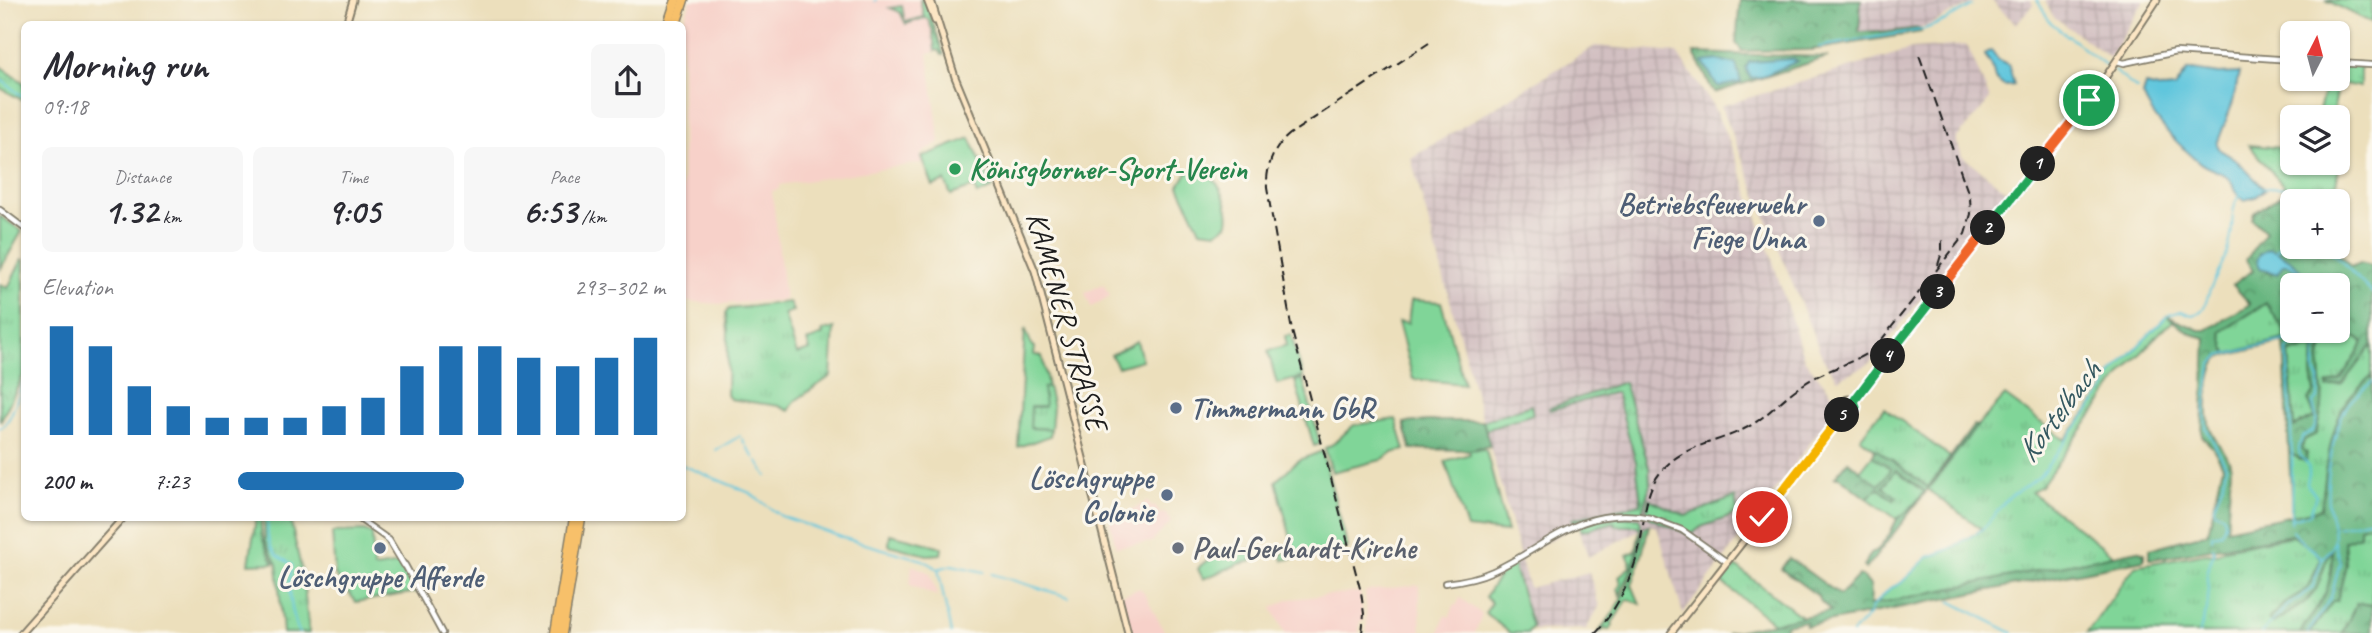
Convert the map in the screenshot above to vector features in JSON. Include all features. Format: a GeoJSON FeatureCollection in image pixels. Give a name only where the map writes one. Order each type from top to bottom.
{"type":"FeatureCollection","features":[{"type":"Feature","properties":{"kind":"highway"},"geometry":{"type":"LineString","coordinates":[[669,21],[676,0]]}},
{"type":"Feature","properties":{"kind":"highway"},"geometry":{"type":"LineString","coordinates":[[677,21],[684,0]]}},
{"type":"Feature","properties":{"kind":"highway"},"geometry":{"type":"LineString","coordinates":[[555,633],[574,521]]}},
{"type":"Feature","properties":{"kind":"highway"},"geometry":{"type":"LineString","coordinates":[[562,633],[581,521]]}},
{"type":"Feature","properties":{"kind":"main road"},"geometry":{"type":"LineString","coordinates":[[347,21],[353,0]]}},
{"type":"Feature","properties":{"kind":"main road","name":"KAMENER STRASSE"},"geometry":{"type":"LineString","coordinates":[[929,0],[955,77],[1035,271],[1128,633]]}},
{"type":"Feature","properties":{"kind":"main road"},"geometry":{"type":"LineString","coordinates":[[1671,633],[1846,411],[1843,407],[1844,401],[1854,401],[2119,58],[2157,0]]}},
{"type":"Feature","properties":{"kind":"main road"},"geometry":{"type":"LineString","coordinates":[[21,633],[120,521]]}},
{"type":"Feature","properties":{"kind":"street"},"geometry":{"type":"LineString","coordinates":[[2119,58],[2124,63],[2176,52],[2280,59]]}},
{"type":"Feature","properties":{"kind":"street"},"geometry":{"type":"LineString","coordinates":[[2350,64],[2372,65]]}},
{"type":"Feature","properties":{"kind":"street"},"geometry":{"type":"LineString","coordinates":[[0,210],[21,226]]}},
{"type":"Feature","properties":{"kind":"street"},"geometry":{"type":"LineString","coordinates":[[1445,583],[1479,577],[1496,570],[1563,530],[1582,521],[1610,515],[1650,518],[1682,530],[1727,562]]}},
{"type":"Feature","properties":{"kind":"street"},"geometry":{"type":"LineString","coordinates":[[362,521],[389,540],[442,633]]}},
{"type":"Feature","properties":{"kind":"shaded area"},"geometry":{"type":"Polygon","coordinates":[[[691,0],[923,0],[939,51],[928,54],[940,142],[921,154],[921,163],[779,185],[779,189],[772,191],[785,300],[719,304],[686,301],[686,21],[684,21],[691,0]]]}},
{"type":"Feature","properties":{"kind":"shaded area"},"geometry":{"type":"Polygon","coordinates":[[[1861,0],[1978,0],[1927,26],[1879,33],[1858,32],[1861,0]]]}},
{"type":"Feature","properties":{"kind":"shaded area"},"geometry":{"type":"Polygon","coordinates":[[[1991,0],[2031,0],[2033,5],[2016,24],[1991,0]]]}},
{"type":"Feature","properties":{"kind":"shaded area"},"geometry":{"type":"Polygon","coordinates":[[[2045,0],[2144,0],[2110,58],[2053,16],[2045,0]]]}},
{"type":"Feature","properties":{"kind":"shaded area"},"geometry":{"type":"Polygon","coordinates":[[[1967,45],[1990,99],[1956,139],[1962,156],[2007,191],[1869,364],[1838,379],[1823,359],[1721,106],[1912,49],[1967,45]]]}},
{"type":"Feature","properties":{"kind":"shaded area"},"geometry":{"type":"Polygon","coordinates":[[[1595,46],[1677,53],[1713,106],[1731,146],[1766,240],[1804,359],[1840,403],[1683,614],[1657,527],[1649,525],[1588,557],[1578,524],[1520,557],[1529,588],[1589,572],[1599,607],[1586,629],[1533,630],[1513,561],[1520,556],[1411,158],[1595,46]]]}},
{"type":"Feature","properties":{"kind":"shaded area"},"geometry":{"type":"Polygon","coordinates":[[[1103,284],[1110,296],[1091,307],[1085,293],[1103,284]]]}},
{"type":"Feature","properties":{"kind":"shaded area"},"geometry":{"type":"Polygon","coordinates":[[[1148,501],[1160,514],[1165,512],[1171,522],[1152,542],[1116,547],[1110,522],[1148,501]]]}},
{"type":"Feature","properties":{"kind":"shaded area"},"geometry":{"type":"Polygon","coordinates":[[[912,565],[930,573],[937,596],[910,585],[912,565]]]}},
{"type":"Feature","properties":{"kind":"shaded area"},"geometry":{"type":"Polygon","coordinates":[[[1419,585],[1421,633],[1367,633],[1365,591],[1419,585]]]}},
{"type":"Feature","properties":{"kind":"shaded area"},"geometry":{"type":"Polygon","coordinates":[[[1140,588],[1165,633],[1131,633],[1120,596],[1140,588]]]}},
{"type":"Feature","properties":{"kind":"shaded area"},"geometry":{"type":"Polygon","coordinates":[[[1360,592],[1363,620],[1360,621],[1359,633],[1285,633],[1272,608],[1289,599],[1360,592]]]}},
{"type":"Feature","properties":{"kind":"shaded area"},"geometry":{"type":"Polygon","coordinates":[[[1460,598],[1482,614],[1475,633],[1439,633],[1445,615],[1450,617],[1460,598]]]}},
{"type":"Feature","properties":{"kind":"green space"},"geometry":{"type":"Polygon","coordinates":[[[920,0],[925,0],[944,55],[939,50],[935,51],[933,32],[928,19],[906,24],[905,22],[924,17],[920,0]]]}},
{"type":"Feature","properties":{"kind":"green space"},"geometry":{"type":"Polygon","coordinates":[[[1740,0],[1861,0],[1859,32],[1880,33],[1919,28],[1921,32],[1811,50],[1742,51],[1736,43],[1740,0]]]}},
{"type":"Feature","properties":{"kind":"green space"},"geometry":{"type":"Polygon","coordinates":[[[2326,0],[2372,0],[2372,23],[2326,0]]]}},
{"type":"Feature","properties":{"kind":"green space"},"geometry":{"type":"Polygon","coordinates":[[[902,6],[905,22],[900,12],[890,8],[902,6]]]}},
{"type":"Feature","properties":{"kind":"green space"},"geometry":{"type":"Polygon","coordinates":[[[1694,53],[1828,57],[1714,93],[1694,53]]]}},
{"type":"Feature","properties":{"kind":"green space"},"geometry":{"type":"Polygon","coordinates":[[[0,66],[21,81],[21,99],[0,88],[0,66]]]}},
{"type":"Feature","properties":{"kind":"green space"},"geometry":{"type":"Polygon","coordinates":[[[2350,66],[2360,66],[2360,87],[2350,85],[2350,66]]]}},
{"type":"Feature","properties":{"kind":"green space"},"geometry":{"type":"Polygon","coordinates":[[[2325,91],[2337,91],[2334,105],[2320,105],[2325,91]]]}},
{"type":"Feature","properties":{"kind":"green space","name":"Könisgborner-Sport-Verein"},"geometry":{"type":"Polygon","coordinates":[[[970,138],[993,188],[977,195],[974,187],[951,195],[945,181],[933,186],[922,157],[970,138]]]}},
{"type":"Feature","properties":{"kind":"green space"},"geometry":{"type":"Polygon","coordinates":[[[2249,145],[2280,148],[2280,175],[2337,175],[2336,189],[2286,189],[2249,145]]]}},
{"type":"Feature","properties":{"kind":"green space"},"geometry":{"type":"Polygon","coordinates":[[[1200,168],[1212,177],[1226,202],[1229,218],[1227,225],[1217,232],[1200,230],[1179,186],[1187,172],[1200,168]]]}},
{"type":"Feature","properties":{"kind":"green space"},"geometry":{"type":"Polygon","coordinates":[[[2280,196],[2280,254],[2269,249],[2260,268],[2272,274],[2283,265],[2288,265],[2301,273],[2280,273],[2280,324],[2266,303],[2221,332],[2227,354],[2280,340],[2280,343],[2221,357],[2216,362],[2210,379],[2210,428],[2231,468],[2227,529],[2321,509],[2329,451],[2337,422],[2349,398],[2372,375],[2372,524],[2360,527],[2360,535],[2344,541],[2346,564],[2337,601],[2333,601],[2310,633],[2300,633],[2325,594],[2331,574],[2332,549],[2318,586],[2311,596],[2273,623],[2268,619],[2286,602],[2307,589],[2321,559],[2314,550],[2291,535],[2149,559],[2149,549],[2208,533],[2223,466],[2213,448],[2202,436],[2206,338],[2191,334],[2167,316],[2199,330],[2206,330],[2250,304],[2233,285],[2253,270],[2246,260],[2266,232],[2252,219],[2254,213],[2280,196]]]}},
{"type":"Feature","properties":{"kind":"green space"},"geometry":{"type":"Polygon","coordinates":[[[0,216],[21,233],[0,270],[0,216]]]}},
{"type":"Feature","properties":{"kind":"green space"},"geometry":{"type":"Polygon","coordinates":[[[2286,259],[2343,259],[2351,267],[2359,263],[2372,266],[2372,345],[2342,384],[2327,388],[2327,385],[2341,379],[2364,342],[2350,335],[2350,273],[2302,273],[2286,259]]]}},
{"type":"Feature","properties":{"kind":"green space"},"geometry":{"type":"Polygon","coordinates":[[[21,261],[21,380],[0,422],[0,284],[8,288],[21,261]]]}},
{"type":"Feature","properties":{"kind":"green space"},"geometry":{"type":"Polygon","coordinates":[[[1411,300],[1441,302],[1464,384],[1413,379],[1398,322],[1408,323],[1411,300]]]}},
{"type":"Feature","properties":{"kind":"green space"},"geometry":{"type":"Polygon","coordinates":[[[789,302],[793,311],[784,314],[797,354],[810,350],[807,341],[823,335],[822,331],[834,328],[831,376],[795,401],[789,411],[779,406],[730,399],[727,395],[726,313],[729,309],[789,302]]]}},
{"type":"Feature","properties":{"kind":"green space"},"geometry":{"type":"Polygon","coordinates":[[[2267,303],[2280,324],[2280,340],[2227,354],[2221,332],[2267,303]]]}},
{"type":"Feature","properties":{"kind":"green space"},"geometry":{"type":"Polygon","coordinates":[[[2167,316],[2173,322],[2164,328],[2122,374],[2041,486],[2031,492],[2114,555],[1876,604],[1889,589],[1901,583],[1928,557],[1950,549],[1982,529],[1928,490],[1977,426],[2005,396],[2065,440],[2105,389],[2112,373],[2167,316]]]}},
{"type":"Feature","properties":{"kind":"green space"},"geometry":{"type":"Polygon","coordinates":[[[1025,328],[1032,346],[1035,347],[1034,355],[1042,356],[1048,387],[1043,388],[1045,407],[1031,407],[1030,428],[1051,429],[1050,436],[1018,447],[1025,328]]]}},
{"type":"Feature","properties":{"kind":"green space"},"geometry":{"type":"Polygon","coordinates":[[[2350,334],[2365,342],[2341,379],[2327,385],[2342,384],[2372,345],[2372,375],[2349,398],[2337,422],[2329,451],[2321,509],[2292,516],[2289,453],[2306,462],[2301,449],[2304,440],[2316,434],[2322,406],[2320,364],[2326,343],[2350,343],[2350,334]]]}},
{"type":"Feature","properties":{"kind":"green space"},"geometry":{"type":"Polygon","coordinates":[[[1291,335],[1303,377],[1277,384],[1268,351],[1287,345],[1285,336],[1291,335]]]}},
{"type":"Feature","properties":{"kind":"green space"},"geometry":{"type":"Polygon","coordinates":[[[1137,341],[1142,360],[1118,367],[1111,355],[1137,341]]]}},
{"type":"Feature","properties":{"kind":"green space"},"geometry":{"type":"Polygon","coordinates":[[[2284,343],[2326,343],[2320,354],[2322,394],[2316,434],[2304,440],[2302,449],[2307,453],[2306,462],[2289,453],[2284,343]],[[2314,349],[2289,352],[2294,427],[2314,417],[2308,400],[2315,392],[2312,374],[2314,349]]]}},
{"type":"Feature","properties":{"kind":"green space"},"geometry":{"type":"Polygon","coordinates":[[[2314,349],[2312,374],[2315,392],[2308,400],[2314,417],[2293,427],[2289,352],[2314,349]]]}},
{"type":"Feature","properties":{"kind":"green space"},"geometry":{"type":"Polygon","coordinates":[[[1303,379],[1320,444],[1314,446],[1295,381],[1303,379]]]}},
{"type":"Feature","properties":{"kind":"green space"},"geometry":{"type":"Polygon","coordinates":[[[1624,382],[1649,467],[1650,485],[1642,512],[1605,513],[1573,522],[1572,519],[1641,504],[1636,462],[1616,392],[1550,410],[1549,408],[1624,382]]]}},
{"type":"Feature","properties":{"kind":"green space"},"geometry":{"type":"Polygon","coordinates":[[[1048,387],[1053,407],[1051,429],[1030,428],[1031,407],[1042,398],[1043,388],[1048,387]]]}},
{"type":"Feature","properties":{"kind":"green space"},"geometry":{"type":"Polygon","coordinates":[[[1531,405],[1533,414],[1486,430],[1483,421],[1531,405]]]}},
{"type":"Feature","properties":{"kind":"green space"},"geometry":{"type":"Polygon","coordinates":[[[1884,408],[1950,457],[1928,488],[1860,438],[1884,408]]]}},
{"type":"Feature","properties":{"kind":"green space"},"geometry":{"type":"Polygon","coordinates":[[[1396,419],[1405,450],[1392,453],[1381,460],[1332,472],[1325,448],[1354,425],[1396,419]]]}},
{"type":"Feature","properties":{"kind":"green space"},"geometry":{"type":"Polygon","coordinates":[[[1483,421],[1490,446],[1469,450],[1411,449],[1404,423],[1483,421]]]}},
{"type":"Feature","properties":{"kind":"green space"},"geometry":{"type":"Polygon","coordinates":[[[1974,425],[1977,426],[1866,569],[1864,567],[1870,554],[1877,551],[1897,519],[1925,492],[1896,470],[1883,487],[1897,497],[1894,500],[1878,488],[1867,498],[1839,477],[1835,477],[1848,461],[1879,485],[1891,469],[1872,456],[1876,449],[1928,487],[1974,425]]]}},
{"type":"Feature","properties":{"kind":"green space"},"geometry":{"type":"Polygon","coordinates":[[[1469,450],[1486,450],[1507,532],[1467,528],[1445,461],[1470,454],[1469,450]]]}},
{"type":"Feature","properties":{"kind":"green space"},"geometry":{"type":"Polygon","coordinates":[[[1322,451],[1348,548],[1283,560],[1281,554],[1294,550],[1276,481],[1297,461],[1322,451]]]}},
{"type":"Feature","properties":{"kind":"green space"},"geometry":{"type":"Polygon","coordinates":[[[1872,456],[1891,469],[1879,485],[1860,471],[1872,456]]]}},
{"type":"Feature","properties":{"kind":"green space"},"geometry":{"type":"Polygon","coordinates":[[[1896,470],[1925,492],[1897,519],[1867,498],[1878,488],[1894,500],[1896,497],[1883,487],[1896,470]]]}},
{"type":"Feature","properties":{"kind":"green space"},"geometry":{"type":"Polygon","coordinates":[[[1735,497],[1738,514],[1701,527],[1691,535],[1650,518],[1647,509],[1649,499],[1686,516],[1735,497]]]}},
{"type":"Feature","properties":{"kind":"green space"},"geometry":{"type":"Polygon","coordinates":[[[1640,518],[1641,528],[1636,557],[1620,595],[1619,576],[1630,567],[1631,562],[1627,555],[1636,551],[1640,530],[1637,526],[1616,526],[1614,522],[1582,531],[1580,526],[1596,519],[1640,518]]]}},
{"type":"Feature","properties":{"kind":"green space"},"geometry":{"type":"Polygon","coordinates":[[[256,521],[261,521],[263,542],[274,563],[249,564],[256,521]]]}},
{"type":"Feature","properties":{"kind":"green space"},"geometry":{"type":"Polygon","coordinates":[[[264,521],[291,521],[303,577],[309,633],[283,633],[277,564],[265,542],[264,521]]]}},
{"type":"Feature","properties":{"kind":"green space"},"geometry":{"type":"Polygon","coordinates":[[[2372,524],[2372,605],[2357,603],[2342,633],[2310,633],[2333,601],[2337,601],[2346,564],[2344,541],[2360,527],[2372,524]]]}},
{"type":"Feature","properties":{"kind":"green space"},"geometry":{"type":"Polygon","coordinates":[[[1649,525],[1632,585],[1640,604],[1628,599],[1612,623],[1613,626],[1598,633],[1622,597],[1638,556],[1644,528],[1649,525]]]}},
{"type":"Feature","properties":{"kind":"green space"},"geometry":{"type":"Polygon","coordinates":[[[364,531],[372,534],[374,568],[399,564],[417,592],[356,602],[335,575],[332,532],[364,531]]]}},
{"type":"Feature","properties":{"kind":"green space"},"geometry":{"type":"Polygon","coordinates":[[[890,534],[938,546],[942,548],[941,554],[927,555],[889,545],[890,534]]]}},
{"type":"Feature","properties":{"kind":"green space"},"geometry":{"type":"Polygon","coordinates":[[[2292,536],[2314,550],[2321,559],[2307,589],[2286,602],[2308,600],[2332,548],[2331,574],[2325,594],[2300,633],[2087,633],[2135,566],[2207,553],[2216,554],[2224,549],[2292,536]]]}},
{"type":"Feature","properties":{"kind":"green space"},"geometry":{"type":"Polygon","coordinates":[[[1251,549],[1253,561],[1203,579],[1198,569],[1215,557],[1251,549]]]}},
{"type":"Feature","properties":{"kind":"green space"},"geometry":{"type":"Polygon","coordinates":[[[2138,550],[2144,553],[2144,560],[1806,626],[1805,621],[1785,625],[1786,630],[1769,633],[1727,633],[1831,611],[1818,596],[1781,569],[1789,558],[1840,595],[1859,575],[1870,588],[1870,605],[2138,550]]]}},
{"type":"Feature","properties":{"kind":"green space"},"geometry":{"type":"Polygon","coordinates":[[[1513,564],[1532,627],[1527,633],[1510,633],[1485,613],[1492,603],[1485,597],[1504,569],[1513,564]]]}},
{"type":"Feature","properties":{"kind":"green space"},"geometry":{"type":"Polygon","coordinates":[[[1733,564],[1802,617],[1774,623],[1720,581],[1733,564]]]}},
{"type":"Feature","properties":{"kind":"green space"},"geometry":{"type":"Polygon","coordinates":[[[2357,603],[2372,605],[2372,633],[2342,633],[2357,603]]]}},
{"type":"Feature","properties":{"kind":"water"},"geometry":{"type":"Polygon","coordinates":[[[1992,51],[1999,61],[2009,66],[2014,85],[2004,86],[1995,79],[1992,66],[1985,55],[1992,51]]]}},
{"type":"Feature","properties":{"kind":"water"},"geometry":{"type":"Polygon","coordinates":[[[1793,59],[1798,61],[1761,77],[1750,78],[1746,68],[1749,62],[1793,59]]]}},
{"type":"Feature","properties":{"kind":"water"},"geometry":{"type":"Polygon","coordinates":[[[1719,60],[1736,64],[1741,82],[1718,87],[1703,62],[1719,60]]]}},
{"type":"Feature","properties":{"kind":"water"},"geometry":{"type":"Polygon","coordinates":[[[2187,71],[2219,74],[2239,73],[2233,102],[2217,144],[2220,150],[2235,159],[2265,189],[2256,197],[2244,200],[2225,175],[2199,162],[2167,132],[2147,104],[2143,95],[2146,85],[2163,89],[2175,88],[2187,71]]]}},
{"type":"Feature","properties":{"kind":"water"},"geometry":{"type":"Polygon","coordinates":[[[2269,249],[2279,253],[2280,259],[2288,259],[2303,273],[2288,265],[2283,265],[2277,274],[2260,268],[2257,260],[2260,254],[2269,249]]]}},
{"type":"Feature","properties":{"kind":"waterway"},"geometry":{"type":"LineString","coordinates":[[2037,0],[2050,22],[2108,67]]}},
{"type":"Feature","properties":{"kind":"waterway"},"geometry":{"type":"LineString","coordinates":[[1856,40],[1922,30],[1945,21],[1972,5]]}},
{"type":"Feature","properties":{"kind":"waterway"},"geometry":{"type":"LineString","coordinates":[[1819,47],[1853,41]]}},
{"type":"Feature","properties":{"kind":"waterway"},"geometry":{"type":"LineString","coordinates":[[2114,71],[2137,89]]}},
{"type":"Feature","properties":{"kind":"waterway"},"geometry":{"type":"LineString","coordinates":[[0,79],[21,94]]}},
{"type":"Feature","properties":{"kind":"waterway"},"geometry":{"type":"LineString","coordinates":[[2264,188],[2283,189]]}},
{"type":"Feature","properties":{"kind":"waterway"},"geometry":{"type":"LineString","coordinates":[[2169,315],[2181,311],[2192,315],[2200,312],[2204,306],[2227,252],[2234,206],[2241,195]]}},
{"type":"Feature","properties":{"kind":"waterway"},"geometry":{"type":"LineString","coordinates":[[2276,251],[2280,248]]}},
{"type":"Feature","properties":{"kind":"waterway"},"geometry":{"type":"LineString","coordinates":[[2339,259],[2372,293]]}},
{"type":"Feature","properties":{"kind":"waterway","name":"Kortelbach"},"geometry":{"type":"LineString","coordinates":[[1852,633],[1889,589],[1901,583],[1928,557],[1950,549],[1983,529],[2006,500],[2039,477],[2105,389],[2112,373],[2167,316]]}},
{"type":"Feature","properties":{"kind":"waterway"},"geometry":{"type":"LineString","coordinates":[[2212,539],[2212,535],[2221,533],[2225,524],[2224,516],[2215,511],[2214,507],[2226,466],[2206,428],[2205,411],[2211,365],[2220,356],[2280,342]]}},
{"type":"Feature","properties":{"kind":"waterway"},"geometry":{"type":"LineString","coordinates":[[2291,524],[2292,452],[2287,350],[2294,343]]}},
{"type":"Feature","properties":{"kind":"waterway"},"geometry":{"type":"LineString","coordinates":[[2294,343],[2312,343]]}},
{"type":"Feature","properties":{"kind":"waterway"},"geometry":{"type":"LineString","coordinates":[[2291,519],[2310,514],[2316,495],[2307,485],[2309,468],[2299,450],[2303,436],[2313,431],[2316,422],[2313,403],[2318,397],[2319,380],[2315,372],[2315,353],[2319,343]]}},
{"type":"Feature","properties":{"kind":"waterway"},"geometry":{"type":"LineString","coordinates":[[2332,547],[2333,531],[2328,504],[2329,467],[2338,426],[2348,405],[2372,382]]}},
{"type":"Feature","properties":{"kind":"waterway"},"geometry":{"type":"LineString","coordinates":[[0,428],[8,421],[21,390]]}},
{"type":"Feature","properties":{"kind":"waterway"},"geometry":{"type":"LineString","coordinates":[[716,450],[740,436]]}},
{"type":"Feature","properties":{"kind":"waterway"},"geometry":{"type":"LineString","coordinates":[[742,439],[745,444]]}},
{"type":"Feature","properties":{"kind":"waterway"},"geometry":{"type":"LineString","coordinates":[[747,447],[754,458]]}},
{"type":"Feature","properties":{"kind":"waterway"},"geometry":{"type":"LineString","coordinates":[[757,461],[767,476]]}},
{"type":"Feature","properties":{"kind":"waterway"},"geometry":{"type":"LineString","coordinates":[[686,467],[750,493],[781,516],[847,539],[923,560],[938,569],[951,633]]}},
{"type":"Feature","properties":{"kind":"waterway"},"geometry":{"type":"LineString","coordinates":[[2337,527],[2372,519]]}},
{"type":"Feature","properties":{"kind":"waterway"},"geometry":{"type":"LineString","coordinates":[[268,521],[271,547],[278,556],[292,565],[291,601],[299,633]]}},
{"type":"Feature","properties":{"kind":"waterway"},"geometry":{"type":"LineString","coordinates":[[2292,531],[2322,558]]}},
{"type":"Feature","properties":{"kind":"waterway"},"geometry":{"type":"LineString","coordinates":[[2308,633],[2331,597],[2340,562],[2334,542]]}},
{"type":"Feature","properties":{"kind":"waterway"},"geometry":{"type":"LineString","coordinates":[[2199,633],[2207,610],[2207,570],[2214,553],[2213,547]]}},
{"type":"Feature","properties":{"kind":"waterway"},"geometry":{"type":"LineString","coordinates":[[2261,633],[2286,607],[2312,589],[2322,559],[2331,549]]}},
{"type":"Feature","properties":{"kind":"waterway"},"geometry":{"type":"LineString","coordinates":[[938,569],[952,565],[984,572]]}},
{"type":"Feature","properties":{"kind":"waterway"},"geometry":{"type":"LineString","coordinates":[[992,574],[1069,597]]}},
{"type":"Feature","properties":{"kind":"waterway"},"geometry":{"type":"LineString","coordinates":[[1950,601],[2013,633]]}},
{"type":"Feature","properties":{"kind":"railway"},"geometry":{"type":"LineString","coordinates":[[1362,633],[1364,614],[1361,592],[1292,331],[1267,188],[1268,172],[1275,151],[1290,134],[1429,43]]}},
{"type":"Feature","properties":{"kind":"railway"},"geometry":{"type":"LineString","coordinates":[[1595,633],[1618,603],[1629,580],[1640,544],[1651,489],[1668,464],[1688,451],[1752,424],[1804,384],[1875,348],[1965,234],[1971,214],[1970,198],[1918,52]]}},
{"type":"Feature","properties":{"kind":"railway"},"geometry":{"type":"LineString","coordinates":[[1938,265],[1942,252],[1942,237]]}},
{"type":"Feature","properties":{"kind":"place","name":"Könisgborner-Sport-Verein"},"geometry":{"type":"Point","coordinates":[955,169]}},
{"type":"Feature","properties":{"kind":"place","name":"Betriebsfeuerwehr Fiege Unna"},"geometry":{"type":"Point","coordinates":[1819,221]}},
{"type":"Feature","properties":{"kind":"place","name":"Timmermann GbR"},"geometry":{"type":"Point","coordinates":[1176,408]}},
{"type":"Feature","properties":{"kind":"place","name":"Löschgruppe Colonie"},"geometry":{"type":"Point","coordinates":[1167,495]}},
{"type":"Feature","properties":{"kind":"place","name":"Löschgruppe Afferde"},"geometry":{"type":"Point","coordinates":[380,548]}},
{"type":"Feature","properties":{"kind":"place","name":"Paul-Gerhardt-Kirche"},"geometry":{"type":"Point","coordinates":[1178,548]}},
{"type":"Feature","properties":{"kind":"route"},"geometry":{"type":"LineString","coordinates":[[1762,517],[1846,411],[1854,411],[1856,398],[2089,100]]}}]}
